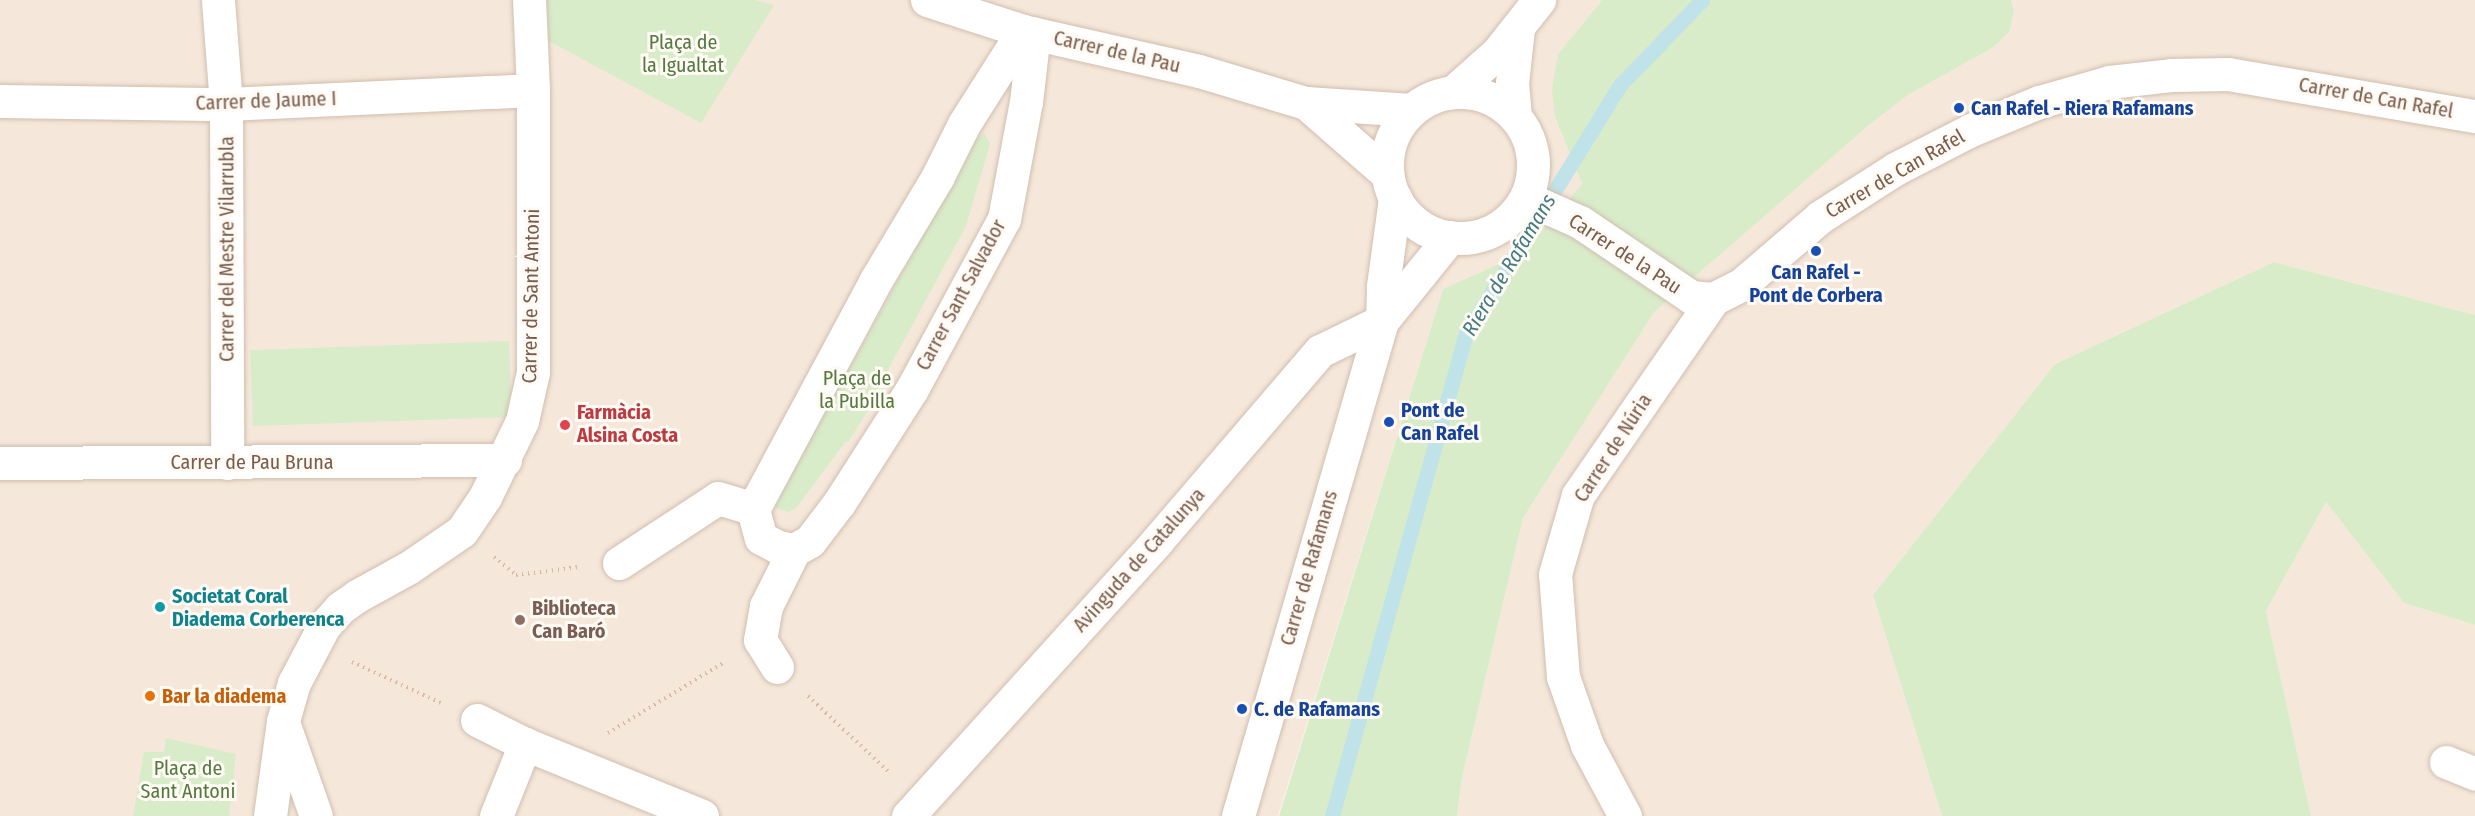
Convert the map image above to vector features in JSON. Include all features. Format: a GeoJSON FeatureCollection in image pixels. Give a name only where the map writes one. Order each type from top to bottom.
{"type":"FeatureCollection","features":[{"type":"Feature","properties":{"kind":"street","name":"Carrer del Mestre Vilarrubla"},"geometry":{"type":"LineString","coordinates":[[218,0],[226,104],[227,463]]}},
{"type":"Feature","properties":{"kind":"street","name":"Carrer de Sant Antoni"},"geometry":{"type":"LineString","coordinates":[[270,816],[283,721],[294,683],[314,644],[340,608],[462,531],[505,460],[522,421],[533,372],[533,90],[529,0]]}},
{"type":"Feature","properties":{"kind":"street","name":"Carrer de la Pau"},"geometry":{"type":"LineString","coordinates":[[927,0],[1028,32],[1199,71],[1306,104],[1412,110]]}},
{"type":"Feature","properties":{"kind":"street"},"geometry":{"type":"LineString","coordinates":[[1452,92],[1497,53],[1539,0]]}},
{"type":"Feature","properties":{"kind":"street"},"geometry":{"type":"LineString","coordinates":[[1515,117],[1486,97],[1452,92],[1431,98],[1412,110],[1392,139],[1388,150],[1391,186],[1416,225],[1436,235],[1450,237],[1482,234],[1508,219],[1526,198],[1533,170],[1531,148],[1515,117],[1512,83],[1518,29]]}},
{"type":"Feature","properties":{"kind":"street"},"geometry":{"type":"LineString","coordinates":[[768,653],[766,606],[794,550],[778,547],[761,538],[753,509],[876,279],[937,178],[964,124],[1028,32]]}},
{"type":"Feature","properties":{"kind":"street","name":"Carrer Sant Salvador"},"geometry":{"type":"LineString","coordinates":[[794,550],[810,541],[839,502],[912,388],[1004,219],[1026,102],[1028,32]]}},
{"type":"Feature","properties":{"kind":"street","name":"Carrer de Can Rafel"},"geometry":{"type":"LineString","coordinates":[[1702,298],[1741,285],[1820,217],[1895,169],[1971,130],[2039,102],[2109,82],[2171,75],[2228,74],[2475,116]]}},
{"type":"Feature","properties":{"kind":"street","name":"Carrer de Jaume I"},"geometry":{"type":"LineString","coordinates":[[0,101],[226,104],[533,90]]}},
{"type":"Feature","properties":{"kind":"street","name":"Carrer de la Pau"},"geometry":{"type":"LineString","coordinates":[[1306,104],[1391,186]]}},
{"type":"Feature","properties":{"kind":"street","name":"Carrer de Rafamans"},"geometry":{"type":"LineString","coordinates":[[1238,816],[1383,321],[1383,286],[1391,186]]}},
{"type":"Feature","properties":{"kind":"street","name":"Carrer de la Pau"},"geometry":{"type":"LineString","coordinates":[[1526,198],[1580,222],[1646,268],[1702,298]]}},
{"type":"Feature","properties":{"kind":"street","name":"Carrer de Rafamans"},"geometry":{"type":"LineString","coordinates":[[1383,321],[1450,237]]}},
{"type":"Feature","properties":{"kind":"street","name":"Carrer de Núria"},"geometry":{"type":"LineString","coordinates":[[1625,816],[1587,745],[1563,677],[1555,574],[1578,495],[1702,298]]}},
{"type":"Feature","properties":{"kind":"street","name":"Avinguda de Catalunya"},"geometry":{"type":"LineString","coordinates":[[914,809],[1157,541],[1320,351],[1383,321]]}},
{"type":"Feature","properties":{"kind":"street","name":"Carrer de Pau Bruna"},"geometry":{"type":"LineString","coordinates":[[0,463],[505,460]]}},
{"type":"Feature","properties":{"kind":"street"},"geometry":{"type":"LineString","coordinates":[[619,563],[718,498],[753,509]]}},
{"type":"Feature","properties":{"kind":"street"},"geometry":{"type":"LineString","coordinates":[[477,720],[525,744],[702,816]]}},
{"type":"Feature","properties":{"kind":"street"},"geometry":{"type":"LineString","coordinates":[[283,721],[316,816]]}},
{"type":"Feature","properties":{"kind":"street"},"geometry":{"type":"LineString","coordinates":[[496,816],[525,744]]}},
{"type":"Feature","properties":{"kind":"path"},"geometry":{"type":"LineString","coordinates":[[462,531],[516,575],[619,563]]}},
{"type":"Feature","properties":{"kind":"path"},"geometry":{"type":"LineString","coordinates":[[314,644],[477,720]]}},
{"type":"Feature","properties":{"kind":"path"},"geometry":{"type":"LineString","coordinates":[[564,760],[768,653],[914,809]]}},
{"type":"Feature","properties":{"kind":"shaded area"},"geometry":{"type":"Polygon","coordinates":[[[0,0],[1602,0],[1558,54],[1555,117],[1582,184],[1523,253],[1443,289],[1278,816],[0,816],[0,0]]]}},
{"type":"Feature","properties":{"kind":"shaded area"},"geometry":{"type":"Polygon","coordinates":[[[2011,0],[2475,0],[2475,315],[2274,262],[2055,364],[1873,595],[1942,816],[1457,816],[1462,778],[1523,518],[1654,311],[1869,125],[1908,95],[1994,47],[2010,31],[2014,9],[2011,0]]]}},
{"type":"Feature","properties":{"kind":"shaded area"},"geometry":{"type":"Polygon","coordinates":[[[2326,502],[2404,603],[2475,625],[2475,816],[2311,816],[2266,611],[2326,502]]]}},
{"type":"Feature","properties":{"kind":"green space","name":"Plaça de la Igualtat"},"geometry":{"type":"Polygon","coordinates":[[[543,0],[755,0],[774,5],[701,123],[545,39],[543,0]]]}},
{"type":"Feature","properties":{"kind":"green space"},"geometry":{"type":"Polygon","coordinates":[[[1602,0],[2011,0],[2014,9],[2010,31],[1994,47],[1908,95],[1869,125],[1654,312],[1523,518],[1462,778],[1457,816],[1279,816],[1443,289],[1523,253],[1582,184],[1555,117],[1552,90],[1558,54],[1602,0]]]}},
{"type":"Feature","properties":{"kind":"green space","name":"Plaça de la Pubilla"},"geometry":{"type":"Polygon","coordinates":[[[985,134],[990,144],[966,226],[883,379],[886,383],[848,442],[846,441],[797,507],[789,512],[775,508],[778,490],[817,425],[849,363],[852,364],[973,143],[985,134]]]}},
{"type":"Feature","properties":{"kind":"green space"},"geometry":{"type":"Polygon","coordinates":[[[2274,262],[2475,315],[2475,625],[2404,603],[2326,502],[2266,611],[2311,816],[1942,816],[1873,595],[2055,364],[2274,262]]]}},
{"type":"Feature","properties":{"kind":"green space"},"geometry":{"type":"Polygon","coordinates":[[[509,341],[512,417],[253,426],[250,350],[509,341]]]}},
{"type":"Feature","properties":{"kind":"green space","name":"Plaça de Sant Antoni"},"geometry":{"type":"Polygon","coordinates":[[[166,738],[236,754],[229,816],[133,816],[144,752],[164,752],[166,738]]]}},
{"type":"Feature","properties":{"kind":"waterway","name":"Riera de Rafamans"},"geometry":{"type":"LineString","coordinates":[[1332,816],[1465,335],[1620,85],[1702,0]]}},
{"type":"Feature","properties":{"kind":"place","name":"Can Rafel - Riera Rafamans"},"geometry":{"type":"Point","coordinates":[1959,108]}},
{"type":"Feature","properties":{"kind":"place","name":"Can Rafel - Pont de Corbera"},"geometry":{"type":"Point","coordinates":[1816,251]}},
{"type":"Feature","properties":{"kind":"place","name":"Pont de Can Rafel"},"geometry":{"type":"Point","coordinates":[1389,422]}},
{"type":"Feature","properties":{"kind":"place","name":"Farmàcia Alsina Costa"},"geometry":{"type":"Point","coordinates":[565,425]}},
{"type":"Feature","properties":{"kind":"place","name":"Societat Coral Diadema Corberenca"},"geometry":{"type":"Point","coordinates":[160,607]}},
{"type":"Feature","properties":{"kind":"place","name":"Biblioteca Can Baró"},"geometry":{"type":"Point","coordinates":[520,620]}},
{"type":"Feature","properties":{"kind":"place","name":"Bar la diadema"},"geometry":{"type":"Point","coordinates":[150,696]}},
{"type":"Feature","properties":{"kind":"place","name":"C. de Rafamans"},"geometry":{"type":"Point","coordinates":[1242,709]}}]}
